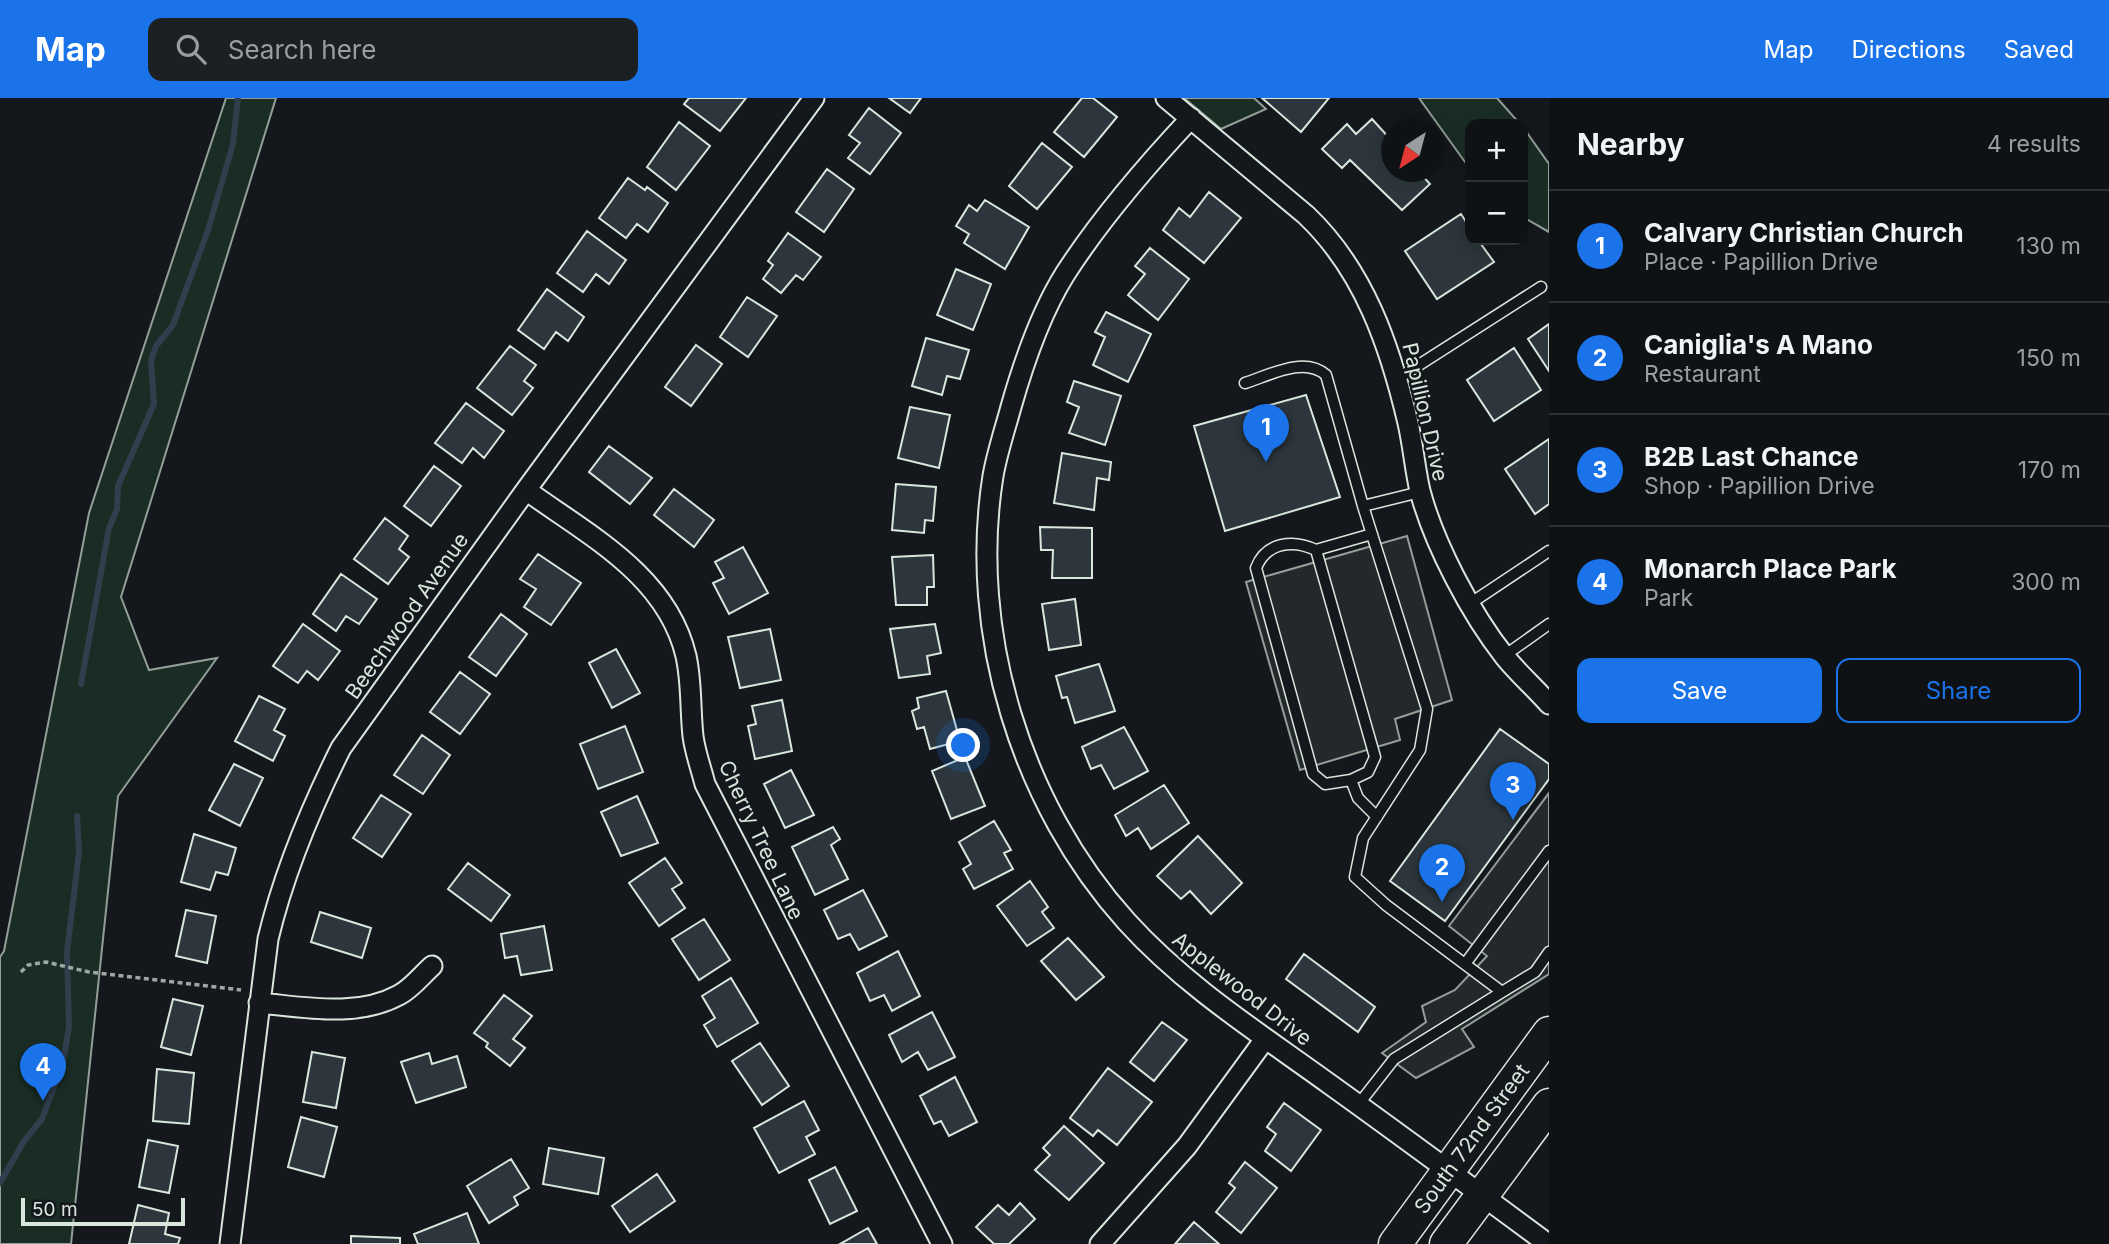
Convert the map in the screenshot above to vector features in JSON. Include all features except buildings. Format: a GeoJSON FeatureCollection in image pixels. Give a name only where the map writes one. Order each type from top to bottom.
{"type":"FeatureCollection","features":[{"type":"Feature","properties":{"kind":"main road","name":"South 72nd Street"},"geometry":{"type":"LineString","coordinates":[[1395,1244],[1549,1033]]}},
{"type":"Feature","properties":{"kind":"main road","name":"South 72nd Street"},"geometry":{"type":"LineString","coordinates":[[1446,1244],[1549,1105]]}},
{"type":"Feature","properties":{"kind":"street","name":"Beechwood Avenue"},"geometry":{"type":"LineString","coordinates":[[230,1244],[260,998],[280,890],[300,835],[341,748],[526,490],[814,98]]}},
{"type":"Feature","properties":{"kind":"street","name":"Papillion Drive"},"geometry":{"type":"LineString","coordinates":[[1166,98],[1327,235],[1355,276],[1388,346],[1420,492],[1440,546],[1504,656],[1549,704]]}},
{"type":"Feature","properties":{"kind":"street","name":"Applewood Drive"},"geometry":{"type":"LineString","coordinates":[[1191,118],[1099,226],[1064,276],[1033,338],[993,474],[987,541],[992,629],[1006,701],[1029,765],[1054,816],[1086,868],[1126,920],[1177,971],[1265,1039],[1548,1244]]}},
{"type":"Feature","properties":{"kind":"street","name":"Cherry Tree Lane"},"geometry":{"type":"LineString","coordinates":[[526,490],[638,572],[664,601],[685,654],[692,692],[693,738],[705,783],[942,1244]]}},
{"type":"Feature","properties":{"kind":"street"},"geometry":{"type":"LineString","coordinates":[[260,998],[333,1009],[371,1007],[401,995],[432,966]]}},
{"type":"Feature","properties":{"kind":"street"},"geometry":{"type":"LineString","coordinates":[[1100,1244],[1187,1146],[1265,1039]]}},
{"type":"Feature","properties":{"kind":"lane"},"geometry":{"type":"LineString","coordinates":[[1397,379],[1541,287]]}},
{"type":"Feature","properties":{"kind":"lane"},"geometry":{"type":"LineString","coordinates":[[1245,383],[1302,365],[1316,366],[1326,375],[1371,534],[1427,709],[1420,750],[1363,838],[1355,877],[1387,905],[1502,992]]}},
{"type":"Feature","properties":{"kind":"lane"},"geometry":{"type":"LineString","coordinates":[[1363,506],[1420,492]]}},
{"type":"Feature","properties":{"kind":"lane"},"geometry":{"type":"LineString","coordinates":[[1316,550],[1375,757],[1368,772],[1351,780],[1325,784],[1317,781],[1313,774],[1256,568],[1261,556],[1272,548],[1292,543],[1316,550],[1371,534]]}},
{"type":"Feature","properties":{"kind":"lane"},"geometry":{"type":"LineString","coordinates":[[1471,603],[1549,551]]}},
{"type":"Feature","properties":{"kind":"lane"},"geometry":{"type":"LineString","coordinates":[[1504,656],[1549,624]]}},
{"type":"Feature","properties":{"kind":"lane"},"geometry":{"type":"LineString","coordinates":[[1351,780],[1358,799],[1377,817]]}},
{"type":"Feature","properties":{"kind":"lane"},"geometry":{"type":"LineString","coordinates":[[1465,964],[1549,851]]}},
{"type":"Feature","properties":{"kind":"lane"},"geometry":{"type":"LineString","coordinates":[[1358,1105],[1394,1059],[1535,972],[1549,952]]}},
{"type":"Feature","properties":{"kind":"path"},"geometry":{"type":"LineString","coordinates":[[21,972],[28,965],[46,962],[89,972],[260,998]]}},
{"type":"Feature","properties":{"kind":"green space"},"geometry":{"type":"Polygon","coordinates":[[[226,98],[276,98],[121,597],[149,670],[217,658],[118,796],[71,1244],[0,1244],[0,957],[4,951],[89,513],[226,98]]]}},
{"type":"Feature","properties":{"kind":"green space"},"geometry":{"type":"Polygon","coordinates":[[[1184,98],[1254,98],[1266,109],[1221,129],[1184,98]]]}},
{"type":"Feature","properties":{"kind":"green space"},"geometry":{"type":"Polygon","coordinates":[[[1419,98],[1497,98],[1516,119],[1465,119],[1465,162],[1444,133],[1444,119],[1434,119],[1419,98]]]}},
{"type":"Feature","properties":{"kind":"green space"},"geometry":{"type":"Polygon","coordinates":[[[1528,134],[1549,164],[1549,232],[1528,220],[1528,134]]]}},
{"type":"Feature","properties":{"kind":"shaded area"},"geometry":{"type":"Polygon","coordinates":[[[1407,536],[1452,700],[1395,719],[1400,740],[1300,770],[1246,582],[1407,536]]]}},
{"type":"Feature","properties":{"kind":"shaded area"},"geometry":{"type":"Polygon","coordinates":[[[1549,793],[1549,974],[1462,1029],[1474,1047],[1416,1078],[1382,1053],[1426,1022],[1422,1006],[1455,990],[1487,956],[1449,926],[1549,793]]]}},
{"type":"Feature","properties":{"kind":"waterway"},"geometry":{"type":"LineString","coordinates":[[81,684],[109,528],[117,509],[118,486],[154,404],[151,360],[156,346],[173,325],[208,230],[233,144],[238,98]]}},
{"type":"Feature","properties":{"kind":"waterway"},"geometry":{"type":"LineString","coordinates":[[0,1183],[24,1141],[42,1119],[63,1063],[69,1027],[67,952],[79,852],[77,816]]}},
{"type":"Feature","properties":{"kind":"place","name":"Calvary Christian Church"},"geometry":{"type":"Point","coordinates":[1266,462]}},
{"type":"Feature","properties":{"kind":"place","name":"B2B Last Chance"},"geometry":{"type":"Point","coordinates":[1513,820]}},
{"type":"Feature","properties":{"kind":"place","name":"Caniglia's A Mano"},"geometry":{"type":"Point","coordinates":[1442,902]}},
{"type":"Feature","properties":{"kind":"place","name":"Monarch Place Park"},"geometry":{"type":"Point","coordinates":[43,1101]}}]}
